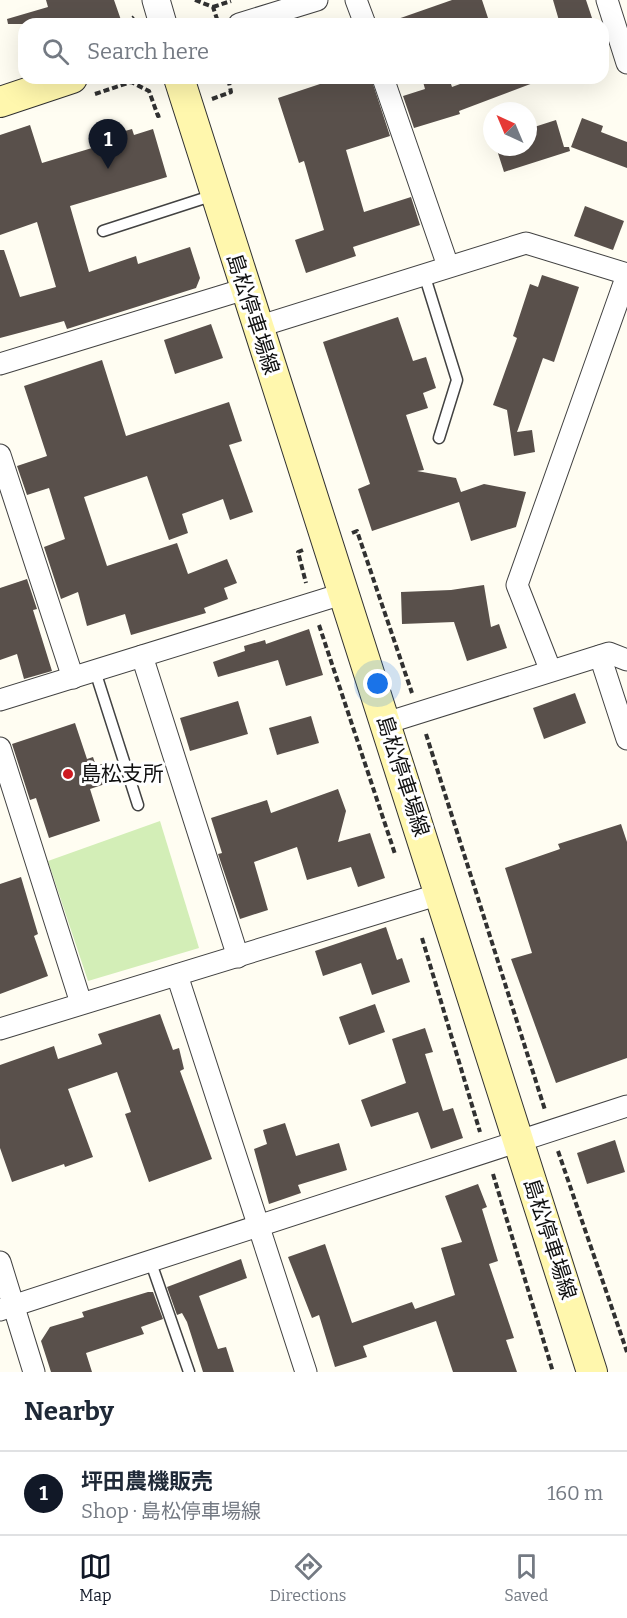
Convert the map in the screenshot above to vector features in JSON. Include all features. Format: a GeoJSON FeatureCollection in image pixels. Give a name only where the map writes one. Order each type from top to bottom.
{"type":"FeatureCollection","features":[{"type":"Feature","properties":{"kind":"main road","name":"島松停車場線"},"geometry":{"type":"LineString","coordinates":[[181,84],[592,1372]]}},
{"type":"Feature","properties":{"kind":"main road"},"geometry":{"type":"LineString","coordinates":[[1,97],[80,87]]}},
{"type":"Feature","properties":{"kind":"street"},"geometry":{"type":"LineString","coordinates":[[156,0],[161,18]]}},
{"type":"Feature","properties":{"kind":"street"},"geometry":{"type":"LineString","coordinates":[[258,18],[317,0]]}},
{"type":"Feature","properties":{"kind":"street"},"geometry":{"type":"LineString","coordinates":[[356,0],[363,18]]}},
{"type":"Feature","properties":{"kind":"street"},"geometry":{"type":"LineString","coordinates":[[616,10],[627,63]]}},
{"type":"Feature","properties":{"kind":"street"},"geometry":{"type":"LineString","coordinates":[[385,84],[448,266]]}},
{"type":"Feature","properties":{"kind":"street"},"geometry":{"type":"LineString","coordinates":[[257,327],[526,243],[627,275],[517,585],[550,669]]}},
{"type":"Feature","properties":{"kind":"street"},"geometry":{"type":"LineString","coordinates":[[0,364],[245,289]]}},
{"type":"Feature","properties":{"kind":"street"},"geometry":{"type":"LineString","coordinates":[[0,455],[74,678]]}},
{"type":"Feature","properties":{"kind":"street"},"geometry":{"type":"LineString","coordinates":[[0,700],[342,594]]}},
{"type":"Feature","properties":{"kind":"street"},"geometry":{"type":"LineString","coordinates":[[386,723],[550,669],[609,653],[627,660]]}},
{"type":"Feature","properties":{"kind":"street"},"geometry":{"type":"LineString","coordinates":[[142,656],[238,957]]}},
{"type":"Feature","properties":{"kind":"street"},"geometry":{"type":"LineString","coordinates":[[600,656],[627,739]]}},
{"type":"Feature","properties":{"kind":"street"},"geometry":{"type":"LineString","coordinates":[[0,748],[81,1003]]}},
{"type":"Feature","properties":{"kind":"street"},"geometry":{"type":"LineString","coordinates":[[0,1029],[440,894]]}},
{"type":"Feature","properties":{"kind":"street"},"geometry":{"type":"LineString","coordinates":[[177,975],[306,1372]]}},
{"type":"Feature","properties":{"kind":"street"},"geometry":{"type":"LineString","coordinates":[[7,1307],[627,1106]]}},
{"type":"Feature","properties":{"kind":"street"},"geometry":{"type":"LineString","coordinates":[[0,1262],[7,1307],[34,1372]]}},
{"type":"Feature","properties":{"kind":"lane"},"geometry":{"type":"LineString","coordinates":[[103,231],[215,195]]}},
{"type":"Feature","properties":{"kind":"lane"},"geometry":{"type":"LineString","coordinates":[[424,274],[457,380],[440,438]]}},
{"type":"Feature","properties":{"kind":"lane"},"geometry":{"type":"LineString","coordinates":[[95,671],[138,805]]}},
{"type":"Feature","properties":{"kind":"lane"},"geometry":{"type":"LineString","coordinates":[[150,1260],[189,1372]]}},
{"type":"Feature","properties":{"kind":"path"},"geometry":{"type":"LineString","coordinates":[[195,0],[213,7],[234,0]]}},
{"type":"Feature","properties":{"kind":"path"},"geometry":{"type":"LineString","coordinates":[[213,7],[217,18]]}},
{"type":"Feature","properties":{"kind":"path"},"geometry":{"type":"LineString","coordinates":[[80,87],[126,84]]}},
{"type":"Feature","properties":{"kind":"path"},"geometry":{"type":"LineString","coordinates":[[135,84],[148,91],[158,116],[231,92],[229,84]]}},
{"type":"Feature","properties":{"kind":"green space"},"geometry":{"type":"Polygon","coordinates":[[[160,821],[199,948],[88,981],[48,861],[160,821]]]}},
{"type":"Feature","properties":{"kind":"building"},"geometry":{"type":"Polygon","coordinates":[[[46,0],[114,0],[120,18],[18,18],[18,24],[8,24],[7,19],[48,7],[46,0]]]}},
{"type":"Feature","properties":{"kind":"building"},"geometry":{"type":"Polygon","coordinates":[[[452,0],[482,0],[488,18],[401,18],[452,0]]]}},
{"type":"Feature","properties":{"kind":"building"},"geometry":{"type":"Polygon","coordinates":[[[553,0],[586,0],[592,18],[558,18],[553,0]]]}},
{"type":"Feature","properties":{"kind":"building"},"geometry":{"type":"Polygon","coordinates":[[[320,84],[373,84],[390,136],[346,150],[364,212],[411,197],[420,225],[353,247],[356,256],[306,273],[295,240],[324,230],[304,161],[299,163],[278,98],[320,84]]]}},
{"type":"Feature","properties":{"kind":"building"},"geometry":{"type":"Polygon","coordinates":[[[424,84],[451,84],[452,87],[460,84],[530,84],[459,111],[460,114],[414,128],[403,96],[425,89],[424,84]]]}},
{"type":"Feature","properties":{"kind":"building"},"geometry":{"type":"Polygon","coordinates":[[[582,118],[603,126],[601,132],[627,142],[627,168],[571,147],[582,118]]]}},
{"type":"Feature","properties":{"kind":"building"},"geometry":{"type":"Polygon","coordinates":[[[556,120],[564,147],[569,147],[570,151],[504,172],[499,156],[537,156],[537,126],[556,120]]]}},
{"type":"Feature","properties":{"kind":"building"},"geometry":{"type":"Polygon","coordinates":[[[30,125],[42,163],[112,142],[111,135],[132,129],[134,135],[153,129],[167,177],[70,206],[89,272],[136,256],[138,264],[190,247],[200,278],[196,288],[67,329],[64,321],[0,338],[0,250],[4,250],[20,297],[56,287],[37,222],[0,235],[0,135],[30,125]]]}},
{"type":"Feature","properties":{"kind":"building"},"geometry":{"type":"Polygon","coordinates":[[[585,206],[624,221],[613,250],[574,236],[585,206]]]}},
{"type":"Feature","properties":{"kind":"building"},"geometry":{"type":"Polygon","coordinates":[[[542,275],[579,287],[554,362],[543,358],[517,432],[532,430],[535,452],[514,456],[507,410],[493,405],[517,338],[513,336],[530,284],[538,287],[542,275]]]}},
{"type":"Feature","properties":{"kind":"building"},"geometry":{"type":"Polygon","coordinates":[[[398,317],[413,361],[426,357],[436,388],[423,393],[428,408],[406,415],[424,470],[417,471],[456,478],[461,492],[484,484],[526,492],[516,527],[471,541],[459,502],[372,531],[358,489],[370,484],[323,342],[398,317]]]}},
{"type":"Feature","properties":{"kind":"building"},"geometry":{"type":"Polygon","coordinates":[[[211,324],[223,358],[175,374],[164,340],[211,324]]]}},
{"type":"Feature","properties":{"kind":"building"},"geometry":{"type":"Polygon","coordinates":[[[102,360],[126,436],[229,402],[242,441],[229,445],[253,512],[230,520],[223,499],[182,514],[188,533],[169,540],[147,476],[84,497],[107,566],[177,543],[188,574],[227,559],[237,583],[224,588],[228,599],[204,608],[206,613],[131,635],[125,614],[87,626],[78,592],[61,599],[44,547],[65,539],[49,488],[27,495],[17,466],[47,456],[24,386],[102,360]]]}},
{"type":"Feature","properties":{"kind":"building"},"geometry":{"type":"Polygon","coordinates":[[[27,579],[37,609],[33,610],[52,671],[24,679],[17,654],[0,660],[0,588],[27,579]]]}},
{"type":"Feature","properties":{"kind":"building"},"geometry":{"type":"Polygon","coordinates":[[[484,585],[491,627],[499,624],[507,648],[467,661],[454,622],[402,624],[401,592],[451,590],[484,585]]]}},
{"type":"Feature","properties":{"kind":"building"},"geometry":{"type":"Polygon","coordinates":[[[309,629],[323,675],[286,686],[278,660],[218,677],[213,662],[245,651],[244,646],[265,640],[266,644],[309,629]]]}},
{"type":"Feature","properties":{"kind":"building"},"geometry":{"type":"Polygon","coordinates":[[[575,693],[586,723],[544,739],[533,708],[575,693]]]}},
{"type":"Feature","properties":{"kind":"building"},"geometry":{"type":"Polygon","coordinates":[[[238,701],[248,734],[190,751],[180,718],[238,701]]]}},
{"type":"Feature","properties":{"kind":"building"},"geometry":{"type":"Polygon","coordinates":[[[311,716],[319,743],[277,755],[269,728],[311,716]]]}},
{"type":"Feature","properties":{"kind":"building","name":"島松支所"},"geometry":{"type":"Polygon","coordinates":[[[75,723],[87,759],[93,757],[96,766],[105,763],[111,782],[90,789],[100,821],[49,838],[36,798],[30,800],[12,744],[75,723]]]}},
{"type":"Feature","properties":{"kind":"building"},"geometry":{"type":"Polygon","coordinates":[[[338,789],[346,811],[338,842],[370,833],[385,878],[358,887],[351,867],[307,880],[297,847],[254,862],[268,910],[240,919],[218,854],[222,853],[211,818],[267,800],[271,813],[338,789]]]}},
{"type":"Feature","properties":{"kind":"building"},"geometry":{"type":"Polygon","coordinates":[[[621,824],[627,842],[627,1058],[556,1083],[511,959],[532,953],[505,868],[560,849],[558,844],[621,824]]]}},
{"type":"Feature","properties":{"kind":"building"},"geometry":{"type":"Polygon","coordinates":[[[21,877],[38,934],[34,936],[48,976],[0,994],[0,884],[21,877]]]}},
{"type":"Feature","properties":{"kind":"building"},"geometry":{"type":"Polygon","coordinates":[[[386,927],[397,960],[402,958],[410,982],[372,995],[361,963],[323,976],[315,951],[386,927]]]}},
{"type":"Feature","properties":{"kind":"building"},"geometry":{"type":"Polygon","coordinates":[[[375,1004],[385,1032],[349,1045],[339,1017],[375,1004]]]}},
{"type":"Feature","properties":{"kind":"building"},"geometry":{"type":"Polygon","coordinates":[[[160,1014],[173,1050],[179,1048],[184,1069],[180,1071],[212,1159],[149,1182],[125,1114],[131,1112],[117,1072],[68,1089],[93,1157],[65,1167],[64,1164],[12,1182],[0,1148],[0,1065],[54,1046],[58,1059],[102,1044],[98,1034],[160,1014]]]}},
{"type":"Feature","properties":{"kind":"building"},"geometry":{"type":"Polygon","coordinates":[[[425,1028],[433,1052],[425,1054],[443,1111],[453,1108],[463,1138],[431,1149],[418,1112],[371,1127],[361,1100],[406,1083],[392,1039],[425,1028]]]}},
{"type":"Feature","properties":{"kind":"building"},"geometry":{"type":"Polygon","coordinates":[[[285,1123],[296,1156],[339,1143],[347,1170],[298,1185],[301,1193],[269,1204],[254,1149],[267,1144],[263,1130],[285,1123]]]}},
{"type":"Feature","properties":{"kind":"building"},"geometry":{"type":"Polygon","coordinates":[[[615,1140],[625,1172],[587,1184],[577,1153],[615,1140]]]}},
{"type":"Feature","properties":{"kind":"building"},"geometry":{"type":"Polygon","coordinates":[[[478,1184],[487,1207],[482,1209],[498,1261],[489,1264],[514,1338],[506,1340],[517,1372],[453,1372],[436,1321],[363,1346],[367,1357],[335,1367],[319,1315],[312,1318],[288,1257],[325,1244],[352,1323],[412,1302],[415,1309],[455,1295],[441,1248],[462,1242],[445,1196],[478,1184]]]}},
{"type":"Feature","properties":{"kind":"building"},"geometry":{"type":"Polygon","coordinates":[[[241,1259],[247,1278],[199,1296],[218,1349],[226,1347],[234,1372],[203,1372],[187,1322],[182,1313],[177,1315],[167,1287],[241,1259]]]}},
{"type":"Feature","properties":{"kind":"building"},"geometry":{"type":"Polygon","coordinates":[[[153,1292],[163,1319],[141,1327],[144,1334],[86,1353],[92,1372],[51,1372],[41,1341],[50,1327],[84,1317],[82,1312],[153,1292]]]}},
{"type":"Feature","properties":{"kind":"place","name":"坪田農機販売"},"geometry":{"type":"Point","coordinates":[108,169]}},
{"type":"Feature","properties":{"kind":"place","name":"島松支所"},"geometry":{"type":"Point","coordinates":[68,774]}}]}
